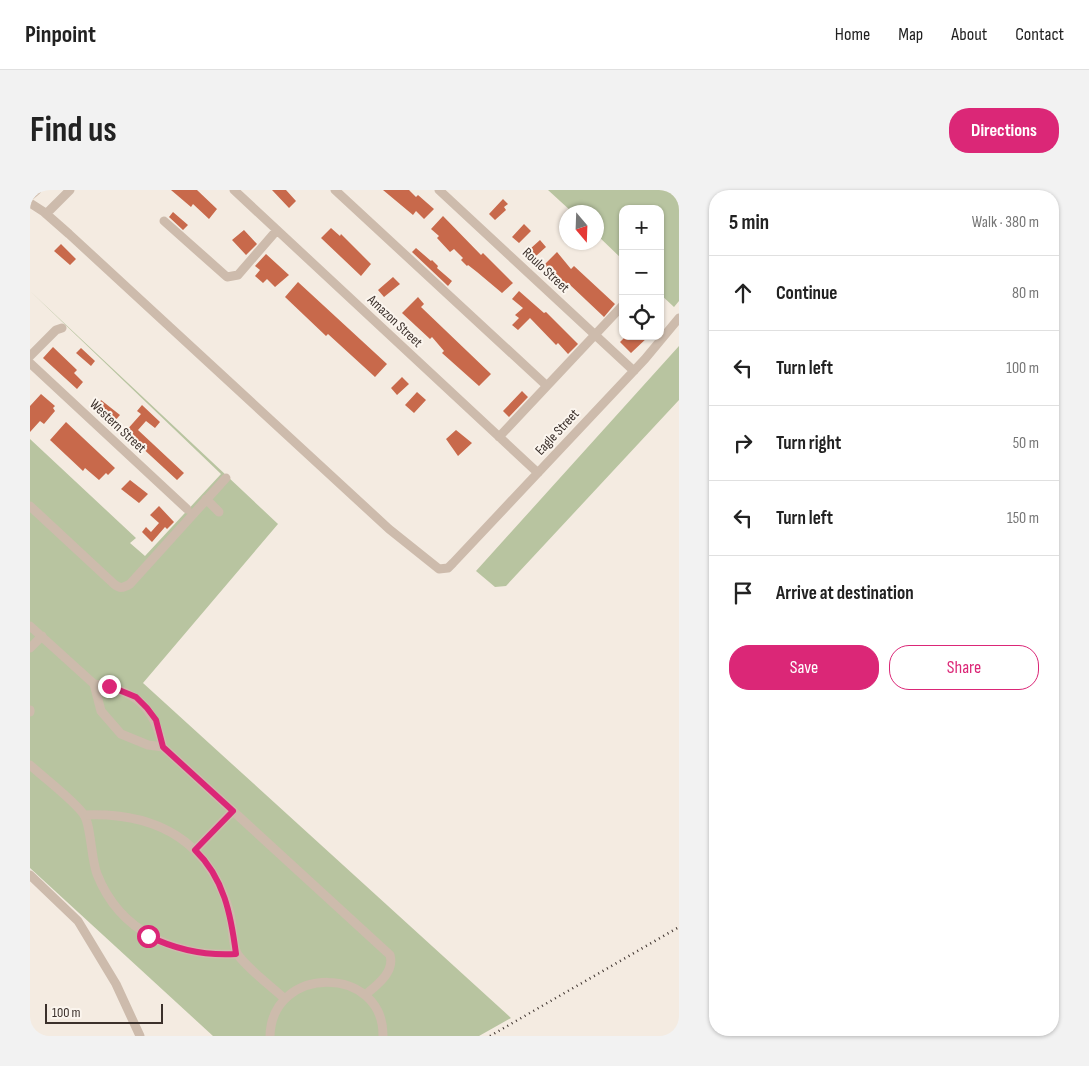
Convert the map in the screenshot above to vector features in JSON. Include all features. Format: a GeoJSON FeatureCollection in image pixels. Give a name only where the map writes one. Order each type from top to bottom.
{"type":"FeatureCollection","features":[{"type":"Feature","properties":{"kind":"street"},"geometry":{"type":"LineString","coordinates":[[30,197],[36,190]]}},
{"type":"Feature","properties":{"kind":"street"},"geometry":{"type":"LineString","coordinates":[[30,203],[46,214],[70,190]]}},
{"type":"Feature","properties":{"kind":"street","name":"Amazon Street"},"geometry":{"type":"LineString","coordinates":[[234,190],[538,473]]}},
{"type":"Feature","properties":{"kind":"street"},"geometry":{"type":"LineString","coordinates":[[334,190],[547,386]]}},
{"type":"Feature","properties":{"kind":"street","name":"Roulo Street"},"geometry":{"type":"LineString","coordinates":[[439,190],[634,370]]}},
{"type":"Feature","properties":{"kind":"street","name":"Eagle Street"},"geometry":{"type":"LineString","coordinates":[[46,214],[426,562],[433,567],[443,570],[453,563],[488,527],[634,370],[679,318]]}},
{"type":"Feature","properties":{"kind":"street"},"geometry":{"type":"LineString","coordinates":[[164,221],[228,277],[238,275],[277,230]]}},
{"type":"Feature","properties":{"kind":"street"},"geometry":{"type":"LineString","coordinates":[[499,437],[619,309]]}},
{"type":"Feature","properties":{"kind":"street"},"geometry":{"type":"LineString","coordinates":[[30,356],[56,330],[62,328]]}},
{"type":"Feature","properties":{"kind":"street","name":"Western Street"},"geometry":{"type":"LineString","coordinates":[[30,364],[187,509]]}},
{"type":"Feature","properties":{"kind":"street"},"geometry":{"type":"LineString","coordinates":[[30,506],[114,584],[119,588],[124,588],[130,584],[226,478]]}},
{"type":"Feature","properties":{"kind":"street"},"geometry":{"type":"LineString","coordinates":[[206,499],[219,512]]}},
{"type":"Feature","properties":{"kind":"street"},"geometry":{"type":"LineString","coordinates":[[30,626],[94,684],[101,711],[121,734],[148,745],[163,747]]}},
{"type":"Feature","properties":{"kind":"street"},"geometry":{"type":"LineString","coordinates":[[30,648],[42,636]]}},
{"type":"Feature","properties":{"kind":"street"},"geometry":{"type":"LineString","coordinates":[[94,684],[109,686],[136,697],[156,720],[163,747],[390,955],[392,962],[390,970],[365,995]]}},
{"type":"Feature","properties":{"kind":"street"},"geometry":{"type":"LineString","coordinates":[[30,765],[84,815],[97,874],[119,911],[132,924],[166,944],[184,950],[205,954],[236,954]]}},
{"type":"Feature","properties":{"kind":"street"},"geometry":{"type":"LineString","coordinates":[[195,850],[233,811]]}},
{"type":"Feature","properties":{"kind":"street"},"geometry":{"type":"LineString","coordinates":[[84,815],[116,815],[137,818],[173,833],[195,850],[214,875],[224,894],[230,914],[236,954],[285,999]]}},
{"type":"Feature","properties":{"kind":"street"},"geometry":{"type":"LineString","coordinates":[[30,875],[78,921],[116,984],[140,1036]]}},
{"type":"Feature","properties":{"kind":"street"},"geometry":{"type":"LineString","coordinates":[[270,1036],[274,1015],[285,999],[299,988],[307,985],[333,981],[350,986],[365,995],[377,1010],[383,1036]]}},
{"type":"Feature","properties":{"kind":"green space"},"geometry":{"type":"Polygon","coordinates":[[[548,190],[679,190],[679,301],[674,307],[664,298],[664,205],[619,205],[619,256],[604,242],[604,205],[564,205],[548,190]]]}},
{"type":"Feature","properties":{"kind":"green space"},"geometry":{"type":"Polygon","coordinates":[[[30,291],[278,524],[143,683],[511,1018],[479,1036],[213,1036],[30,868],[30,439],[136,538],[130,543],[145,556],[221,474],[30,291]]]}},
{"type":"Feature","properties":{"kind":"green space"},"geometry":{"type":"Polygon","coordinates":[[[679,346],[679,400],[506,586],[495,587],[476,571],[679,346]]]}},
{"type":"Feature","properties":{"kind":"building"},"geometry":{"type":"Polygon","coordinates":[[[171,190],[197,190],[217,209],[209,219],[193,204],[191,207],[171,190]]]}},
{"type":"Feature","properties":{"kind":"building"},"geometry":{"type":"Polygon","coordinates":[[[272,190],[286,190],[296,201],[289,208],[272,190]]]}},
{"type":"Feature","properties":{"kind":"building"},"geometry":{"type":"Polygon","coordinates":[[[383,190],[409,190],[434,209],[424,219],[416,211],[413,215],[383,190]]]}},
{"type":"Feature","properties":{"kind":"building"},"geometry":{"type":"Polygon","coordinates":[[[503,199],[508,204],[504,207],[506,210],[495,220],[489,214],[503,199]]]}},
{"type":"Feature","properties":{"kind":"building"},"geometry":{"type":"Polygon","coordinates":[[[173,212],[188,225],[183,230],[169,217],[173,212]]]}},
{"type":"Feature","properties":{"kind":"building"},"geometry":{"type":"Polygon","coordinates":[[[443,216],[481,255],[483,253],[513,283],[502,293],[467,266],[461,260],[463,258],[454,249],[450,252],[437,238],[439,236],[431,229],[443,216]]]}},
{"type":"Feature","properties":{"kind":"building"},"geometry":{"type":"Polygon","coordinates":[[[524,224],[531,231],[519,243],[512,237],[524,224]]]}},
{"type":"Feature","properties":{"kind":"building"},"geometry":{"type":"Polygon","coordinates":[[[331,228],[340,236],[341,234],[371,264],[361,276],[321,238],[331,228]]]}},
{"type":"Feature","properties":{"kind":"building"},"geometry":{"type":"Polygon","coordinates":[[[244,230],[257,244],[246,255],[232,240],[244,230]]]}},
{"type":"Feature","properties":{"kind":"building"},"geometry":{"type":"Polygon","coordinates":[[[540,240],[546,247],[536,256],[530,249],[540,240]]]}},
{"type":"Feature","properties":{"kind":"building"},"geometry":{"type":"Polygon","coordinates":[[[61,244],[76,259],[70,265],[54,251],[61,244]]]}},
{"type":"Feature","properties":{"kind":"building"},"geometry":{"type":"Polygon","coordinates":[[[416,248],[432,260],[438,266],[437,268],[452,281],[448,286],[412,252],[416,248]]]}},
{"type":"Feature","properties":{"kind":"building"},"geometry":{"type":"Polygon","coordinates":[[[557,252],[571,269],[574,266],[615,304],[604,317],[568,283],[566,285],[553,270],[550,272],[543,266],[557,252]]]}},
{"type":"Feature","properties":{"kind":"building"},"geometry":{"type":"Polygon","coordinates":[[[266,254],[289,275],[275,287],[267,279],[263,283],[255,276],[260,270],[255,266],[266,254]]]}},
{"type":"Feature","properties":{"kind":"building"},"geometry":{"type":"Polygon","coordinates":[[[393,277],[400,284],[384,297],[378,290],[393,277]]]}},
{"type":"Feature","properties":{"kind":"building"},"geometry":{"type":"Polygon","coordinates":[[[298,282],[387,364],[375,377],[328,334],[326,336],[285,297],[298,282]]]}},
{"type":"Feature","properties":{"kind":"building"},"geometry":{"type":"Polygon","coordinates":[[[519,291],[544,313],[546,312],[578,344],[568,354],[558,343],[556,345],[530,318],[518,330],[512,325],[519,318],[515,315],[523,308],[512,299],[519,291]]]}},
{"type":"Feature","properties":{"kind":"building"},"geometry":{"type":"Polygon","coordinates":[[[418,297],[424,304],[421,307],[491,374],[479,386],[442,353],[444,351],[432,337],[430,339],[402,313],[418,297]]]}},
{"type":"Feature","properties":{"kind":"building"},"geometry":{"type":"Polygon","coordinates":[[[622,340],[645,340],[631,353],[620,342],[622,340]]]}},
{"type":"Feature","properties":{"kind":"building"},"geometry":{"type":"Polygon","coordinates":[[[53,347],[77,370],[74,373],[83,382],[77,389],[43,358],[53,347]]]}},
{"type":"Feature","properties":{"kind":"building"},"geometry":{"type":"Polygon","coordinates":[[[81,348],[95,361],[91,366],[76,353],[81,348]]]}},
{"type":"Feature","properties":{"kind":"building"},"geometry":{"type":"Polygon","coordinates":[[[402,377],[409,384],[397,395],[391,388],[402,377]]]}},
{"type":"Feature","properties":{"kind":"building"},"geometry":{"type":"Polygon","coordinates":[[[522,391],[528,397],[509,417],[503,411],[522,391]]]}},
{"type":"Feature","properties":{"kind":"building"},"geometry":{"type":"Polygon","coordinates":[[[417,392],[426,400],[414,413],[405,405],[417,392]]]}},
{"type":"Feature","properties":{"kind":"building"},"geometry":{"type":"Polygon","coordinates":[[[41,394],[55,406],[53,408],[55,411],[44,424],[40,421],[30,432],[30,406],[41,394]]]}},
{"type":"Feature","properties":{"kind":"building"},"geometry":{"type":"Polygon","coordinates":[[[101,400],[120,415],[113,423],[96,407],[101,400]]]}},
{"type":"Feature","properties":{"kind":"building"},"geometry":{"type":"Polygon","coordinates":[[[142,405],[160,422],[155,428],[146,421],[138,430],[184,473],[177,480],[125,432],[141,414],[137,411],[142,405]]]}},
{"type":"Feature","properties":{"kind":"building"},"geometry":{"type":"Polygon","coordinates":[[[66,422],[115,468],[108,475],[106,473],[99,480],[85,468],[83,471],[50,440],[66,422]]]}},
{"type":"Feature","properties":{"kind":"building"},"geometry":{"type":"Polygon","coordinates":[[[456,430],[472,443],[458,456],[446,439],[456,430]]]}},
{"type":"Feature","properties":{"kind":"building"},"geometry":{"type":"Polygon","coordinates":[[[130,480],[148,494],[139,503],[121,489],[130,480]]]}},
{"type":"Feature","properties":{"kind":"building"},"geometry":{"type":"Polygon","coordinates":[[[159,506],[174,522],[167,529],[165,527],[152,542],[142,532],[146,527],[151,532],[159,523],[150,515],[159,506]]]}},
{"type":"Feature","properties":{"kind":"railway"},"geometry":{"type":"LineString","coordinates":[[490,1036],[679,927]]}},
{"type":"Feature","properties":{"kind":"route"},"geometry":{"type":"LineString","coordinates":[[109,686],[136,697],[147,708],[156,720],[163,747],[233,811],[195,850],[214,875],[224,894],[230,914],[236,954],[205,954],[184,950],[148,936]]}}]}
